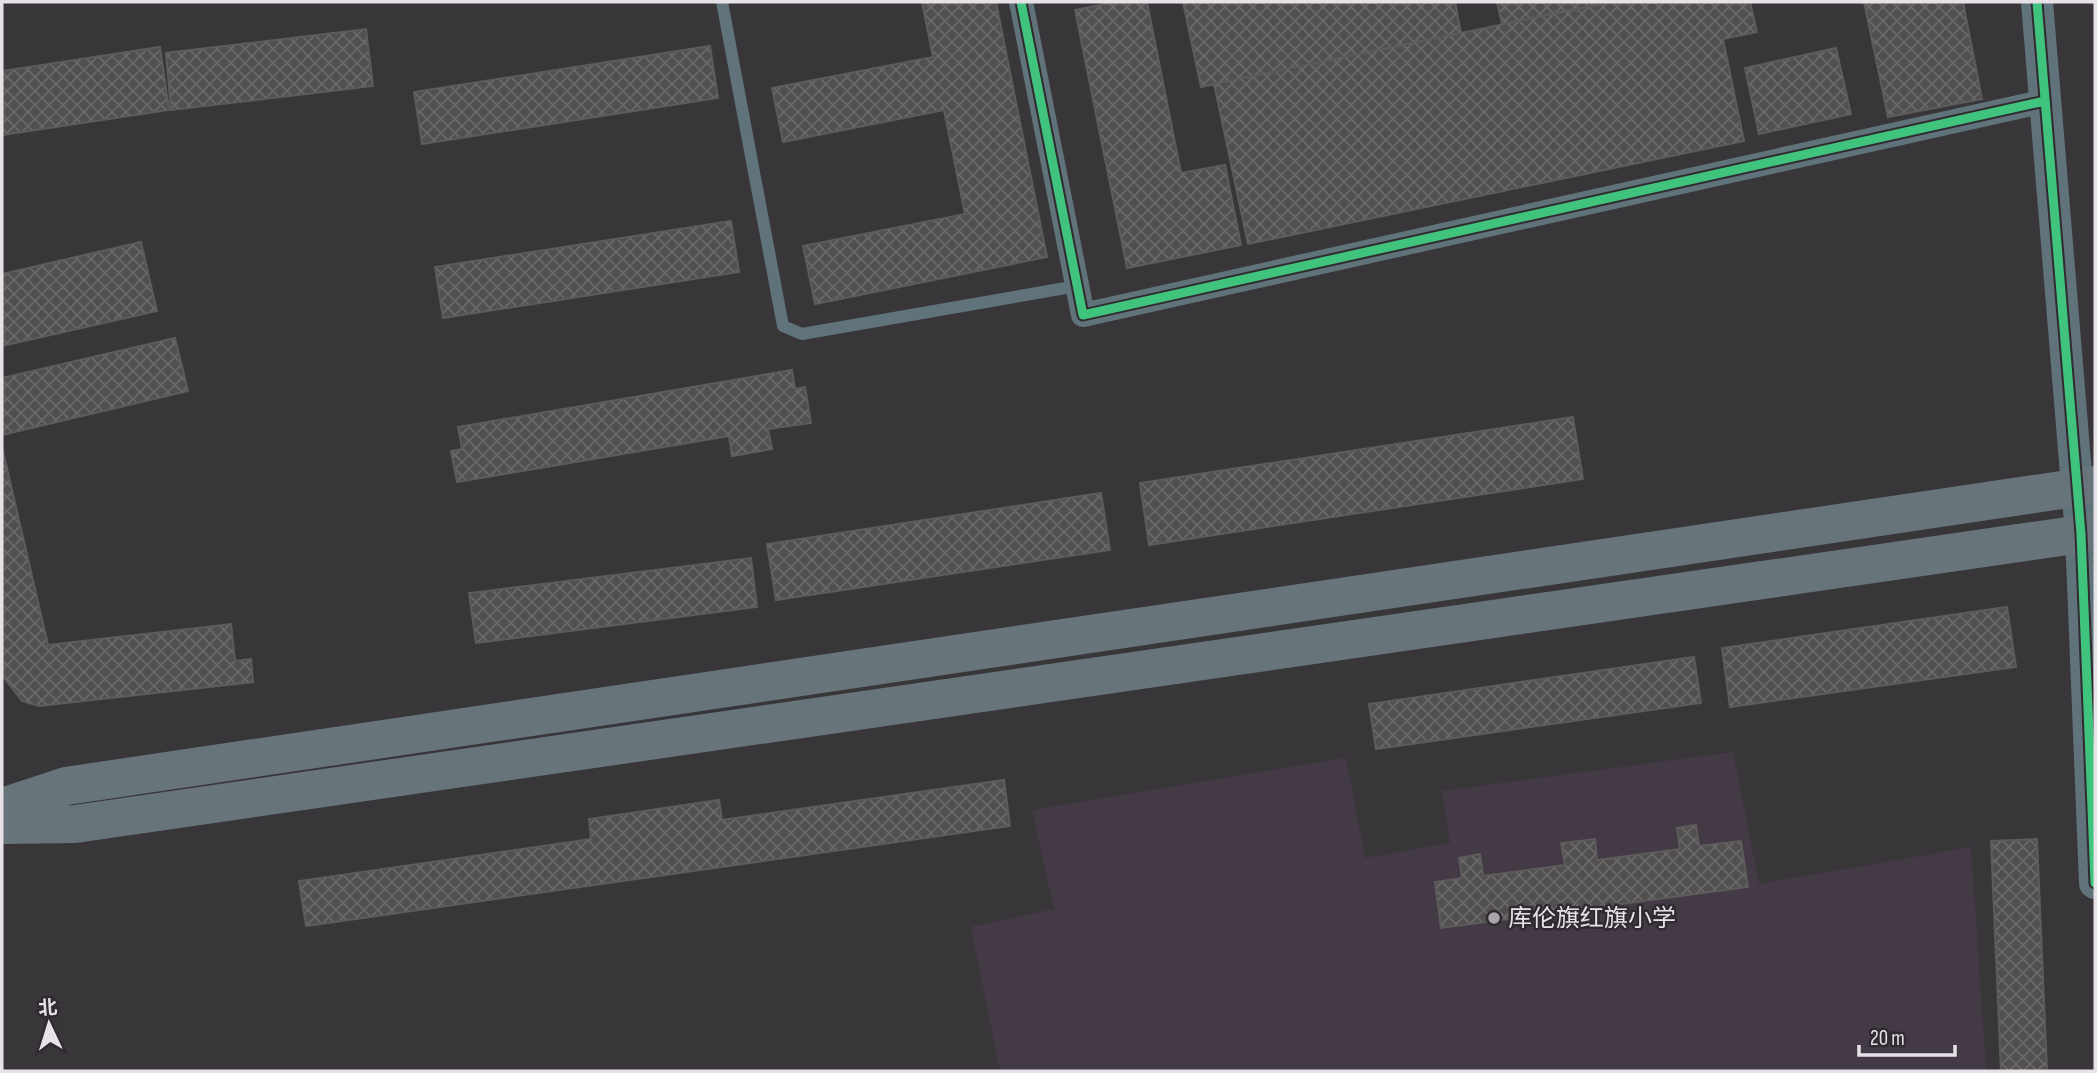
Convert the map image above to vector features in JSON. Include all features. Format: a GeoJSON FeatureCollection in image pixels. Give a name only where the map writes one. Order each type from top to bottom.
{"type":"FeatureCollection","features":[{"type":"Feature","properties":{"kind":"main road"},"geometry":{"type":"LineString","coordinates":[[2,807],[66,786],[2086,486]]}},
{"type":"Feature","properties":{"kind":"main road"},"geometry":{"type":"LineString","coordinates":[[2,825],[75,824],[2088,533]]}},
{"type":"Feature","properties":{"kind":"street"},"geometry":{"type":"LineString","coordinates":[[1021,2],[1083,315],[2045,101]]}},
{"type":"Feature","properties":{"kind":"street"},"geometry":{"type":"LineString","coordinates":[[2036,2],[2086,486],[2095,883]]}},
{"type":"Feature","properties":{"kind":"lane"},"geometry":{"type":"LineString","coordinates":[[722,2],[783,326],[802,334],[1076,286]]}},
{"type":"Feature","properties":{"kind":"shaded area","name":"库伦旗红旗小学"},"geometry":{"type":"Polygon","coordinates":[[[1733,752],[1759,884],[1971,847],[1986,1071],[1000,1071],[971,927],[1054,909],[1032,810],[1346,758],[1365,858],[1450,843],[1442,791],[1733,752]]]}},
{"type":"Feature","properties":{"kind":"building"},"geometry":{"type":"Polygon","coordinates":[[[922,2],[996,2],[1047,257],[815,304],[803,246],[965,214],[944,110],[783,142],[772,88],[933,57],[922,2]]]}},
{"type":"Feature","properties":{"kind":"building"},"geometry":{"type":"Polygon","coordinates":[[[1115,2],[1147,2],[1181,173],[1225,165],[1241,245],[1127,268],[1075,10],[1115,2]]]}},
{"type":"Feature","properties":{"kind":"building"},"geometry":{"type":"Polygon","coordinates":[[[1183,2],[1455,2],[1461,33],[1201,87],[1183,2]]]}},
{"type":"Feature","properties":{"kind":"building"},"geometry":{"type":"Polygon","coordinates":[[[1497,2],[1611,2],[1502,24],[1497,2]]]}},
{"type":"Feature","properties":{"kind":"building"},"geometry":{"type":"Polygon","coordinates":[[[1611,2],[1750,2],[1757,32],[1723,39],[1744,141],[1248,244],[1214,84],[1611,2]]]}},
{"type":"Feature","properties":{"kind":"building"},"geometry":{"type":"Polygon","coordinates":[[[1864,2],[1963,2],[1982,99],[1888,117],[1864,2]]]}},
{"type":"Feature","properties":{"kind":"building"},"geometry":{"type":"Polygon","coordinates":[[[366,29],[373,86],[171,110],[166,53],[366,29]]]}},
{"type":"Feature","properties":{"kind":"building"},"geometry":{"type":"Polygon","coordinates":[[[710,46],[718,98],[422,144],[414,92],[710,46]]]}},
{"type":"Feature","properties":{"kind":"building"},"geometry":{"type":"Polygon","coordinates":[[[160,47],[169,110],[2,135],[2,71],[160,47]]]}},
{"type":"Feature","properties":{"kind":"building"},"geometry":{"type":"Polygon","coordinates":[[[1836,48],[1851,114],[1759,134],[1745,68],[1836,48]]]}},
{"type":"Feature","properties":{"kind":"building"},"geometry":{"type":"Polygon","coordinates":[[[731,221],[739,272],[443,318],[435,267],[731,221]]]}},
{"type":"Feature","properties":{"kind":"building"},"geometry":{"type":"Polygon","coordinates":[[[141,242],[157,311],[2,346],[2,274],[141,242]]]}},
{"type":"Feature","properties":{"kind":"building"},"geometry":{"type":"Polygon","coordinates":[[[175,338],[188,391],[2,435],[2,378],[175,338]]]}},
{"type":"Feature","properties":{"kind":"building"},"geometry":{"type":"Polygon","coordinates":[[[792,370],[795,389],[805,387],[811,423],[768,429],[772,449],[732,456],[729,436],[457,482],[451,451],[462,449],[458,427],[792,370]]]}},
{"type":"Feature","properties":{"kind":"building"},"geometry":{"type":"Polygon","coordinates":[[[1573,417],[1583,479],[1149,545],[1140,483],[1573,417]]]}},
{"type":"Feature","properties":{"kind":"building"},"geometry":{"type":"Polygon","coordinates":[[[2,447],[48,645],[231,624],[235,661],[251,659],[253,682],[39,706],[22,701],[2,671],[2,447]]]}},
{"type":"Feature","properties":{"kind":"building"},"geometry":{"type":"Polygon","coordinates":[[[1101,493],[1110,550],[776,600],[767,544],[1101,493]]]}},
{"type":"Feature","properties":{"kind":"building"},"geometry":{"type":"Polygon","coordinates":[[[751,558],[757,607],[476,643],[469,593],[751,558]]]}},
{"type":"Feature","properties":{"kind":"building"},"geometry":{"type":"Polygon","coordinates":[[[2007,607],[2016,667],[1730,707],[1722,648],[2007,607]]]}},
{"type":"Feature","properties":{"kind":"building"},"geometry":{"type":"Polygon","coordinates":[[[1694,657],[1701,703],[1376,749],[1369,704],[1694,657]]]}},
{"type":"Feature","properties":{"kind":"building"},"geometry":{"type":"Polygon","coordinates":[[[1004,780],[1010,826],[306,926],[299,881],[591,839],[589,819],[719,800],[722,820],[1004,780]]]}},
{"type":"Feature","properties":{"kind":"building"},"geometry":{"type":"Polygon","coordinates":[[[1696,825],[1699,846],[1741,841],[1748,887],[1441,928],[1435,882],[1462,878],[1459,858],[1480,854],[1483,876],[1565,865],[1561,843],[1595,839],[1597,860],[1680,849],[1677,828],[1696,825]]]}},
{"type":"Feature","properties":{"kind":"building"},"geometry":{"type":"Polygon","coordinates":[[[2037,839],[2047,1071],[2001,1071],[1991,841],[2037,839]]]}},
{"type":"Feature","properties":{"kind":"cycle path"},"geometry":{"type":"LineString","coordinates":[[1021,2],[1083,315],[2045,101]]}},
{"type":"Feature","properties":{"kind":"cycle path"},"geometry":{"type":"LineString","coordinates":[[2037,2],[2081,534],[2095,883]]}},
{"type":"Feature","properties":{"kind":"place","name":"库伦旗红旗小学"},"geometry":{"type":"Point","coordinates":[1494,918]}}]}
